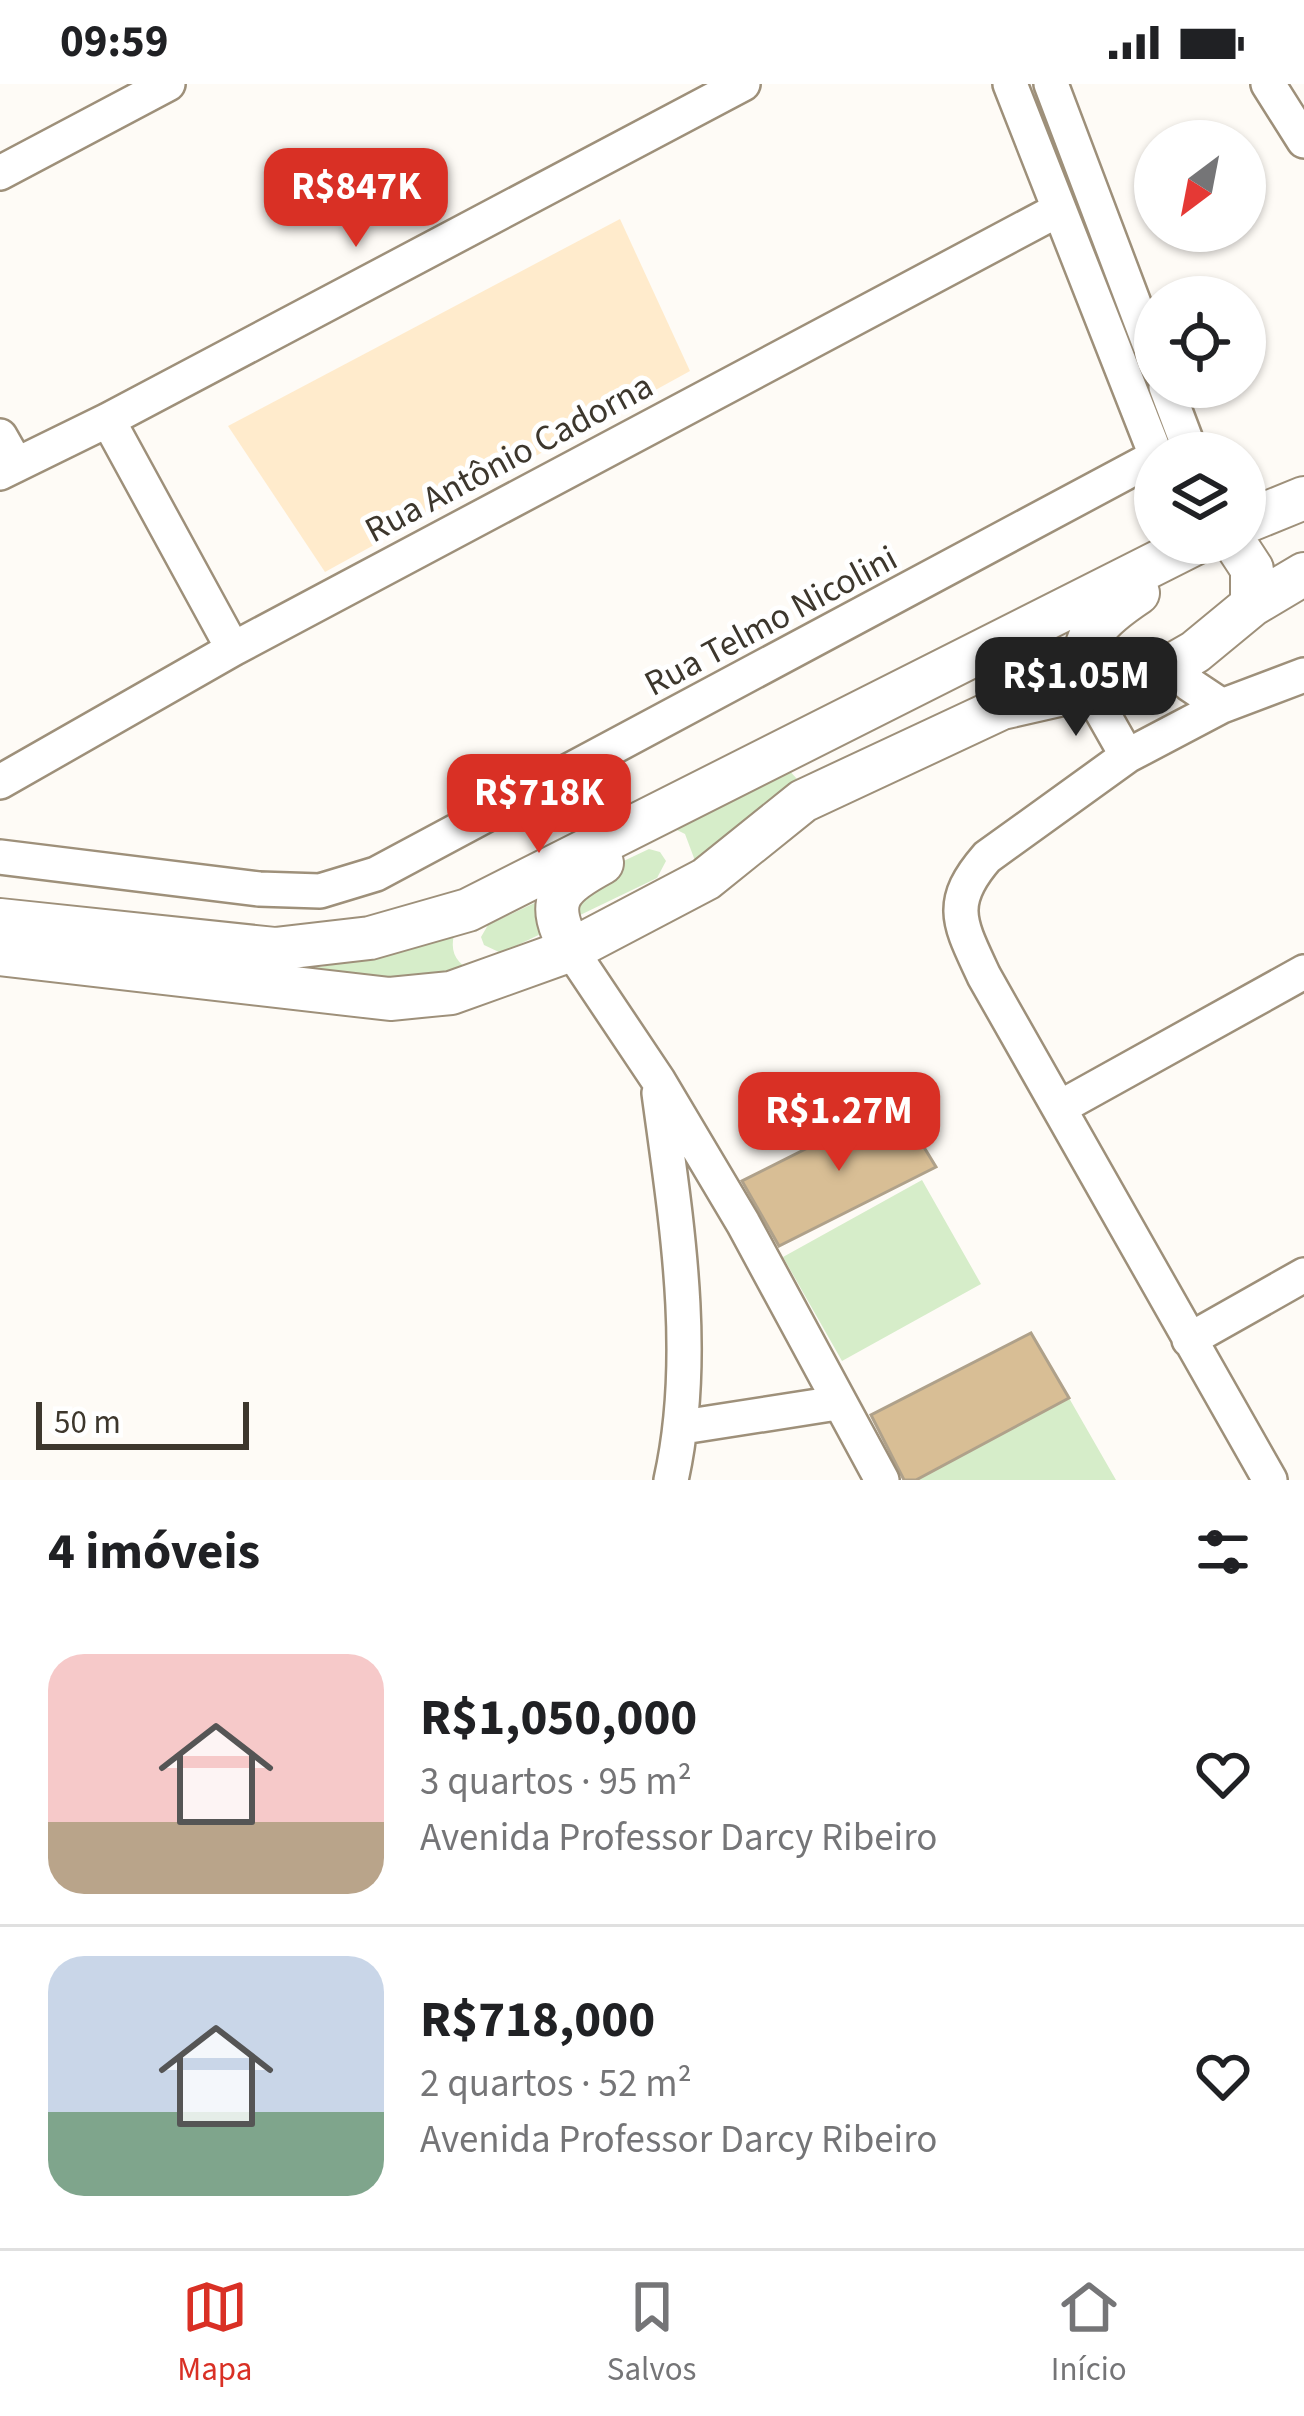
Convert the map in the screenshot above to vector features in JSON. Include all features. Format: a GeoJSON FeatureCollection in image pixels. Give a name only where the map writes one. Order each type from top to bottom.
{"type":"FeatureCollection","features":[{"type":"Feature","properties":{"kind":"main road"},"geometry":{"type":"LineString","coordinates":[[1266,513],[1304,497]]}},
{"type":"Feature","properties":{"kind":"main road"},"geometry":{"type":"LineString","coordinates":[[0,920],[275,949],[370,938],[468,910],[1150,564]]}},
{"type":"Feature","properties":{"kind":"main road"},"geometry":{"type":"LineString","coordinates":[[1089,688],[1082,660],[1092,631],[1103,616],[1152,584],[1169,564]]}},
{"type":"Feature","properties":{"kind":"main road"},"geometry":{"type":"LineString","coordinates":[[1249,564],[1252,605]]}},
{"type":"Feature","properties":{"kind":"main road"},"geometry":{"type":"LineString","coordinates":[[0,954],[390,998],[451,993],[571,950],[706,880],[802,801],[1002,708],[1160,672],[1252,605],[1304,574]]}},
{"type":"Feature","properties":{"kind":"main road"},"geometry":{"type":"LineString","coordinates":[[571,950],[556,916],[561,889],[640,842],[656,829],[669,805]]}},
{"type":"Feature","properties":{"kind":"street"},"geometry":{"type":"LineString","coordinates":[[0,173],[168,84]]}},
{"type":"Feature","properties":{"kind":"street"},"geometry":{"type":"LineString","coordinates":[[5,458],[108,420],[742,84]]}},
{"type":"Feature","properties":{"kind":"street"},"geometry":{"type":"LineString","coordinates":[[1010,84],[1058,210],[1161,432]]}},
{"type":"Feature","properties":{"kind":"street"},"geometry":{"type":"LineString","coordinates":[[1051,84],[1134,303]]}},
{"type":"Feature","properties":{"kind":"street"},"geometry":{"type":"LineString","coordinates":[[1268,84],[1304,141]]}},
{"type":"Feature","properties":{"kind":"street","name":"Rua Antônio Cadorna"},"geometry":{"type":"LineString","coordinates":[[0,782],[233,649],[1058,210]]}},
{"type":"Feature","properties":{"kind":"street"},"geometry":{"type":"LineString","coordinates":[[108,420],[233,649]]}},
{"type":"Feature","properties":{"kind":"street","name":"Rua Telmo Nicolini"},"geometry":{"type":"LineString","coordinates":[[0,857],[259,889],[320,891],[376,874],[1134,470]]}},
{"type":"Feature","properties":{"kind":"street"},"geometry":{"type":"LineString","coordinates":[[1179,661],[1189,684],[1222,706]]}},
{"type":"Feature","properties":{"kind":"street"},"geometry":{"type":"LineString","coordinates":[[1270,1480],[984,976],[963,929],[959,900],[968,878],[987,856],[1127,756],[1222,706],[1304,675]]}},
{"type":"Feature","properties":{"kind":"street"},"geometry":{"type":"LineString","coordinates":[[1089,688],[1127,756]]}},
{"type":"Feature","properties":{"kind":"street"},"geometry":{"type":"LineString","coordinates":[[571,950],[658,1080],[743,1223],[882,1480]]}},
{"type":"Feature","properties":{"kind":"street"},"geometry":{"type":"LineString","coordinates":[[1059,1108],[1304,972]]}},
{"type":"Feature","properties":{"kind":"street"},"geometry":{"type":"LineString","coordinates":[[658,1080],[677,1229],[683,1427],[671,1480]]}},
{"type":"Feature","properties":{"kind":"street"},"geometry":{"type":"LineString","coordinates":[[1190,1340],[1304,1275]]}},
{"type":"Feature","properties":{"kind":"street"},"geometry":{"type":"LineString","coordinates":[[683,1427],[837,1403]]}},
{"type":"Feature","properties":{"kind":"shaded area"},"geometry":{"type":"Polygon","coordinates":[[[620,219],[690,371],[325,572],[228,426],[620,219]]]}},
{"type":"Feature","properties":{"kind":"green space"},"geometry":{"type":"Polygon","coordinates":[[[788,769],[797,779],[719,857],[697,866],[685,834],[665,824],[788,769]]]}},
{"type":"Feature","properties":{"kind":"green space"},"geometry":{"type":"Polygon","coordinates":[[[649,849],[660,852],[666,861],[657,878],[501,953],[484,945],[481,937],[488,925],[649,849]]]}},
{"type":"Feature","properties":{"kind":"green space"},"geometry":{"type":"Polygon","coordinates":[[[457,925],[455,956],[478,977],[437,984],[308,969],[366,959],[457,925]]]}},
{"type":"Feature","properties":{"kind":"green space"},"geometry":{"type":"Polygon","coordinates":[[[922,1180],[981,1284],[842,1361],[783,1257],[922,1180]]]}},
{"type":"Feature","properties":{"kind":"green space"},"geometry":{"type":"Polygon","coordinates":[[[1069,1398],[1116,1480],[916,1480],[1069,1398]]]}},
{"type":"Feature","properties":{"kind":"building"},"geometry":{"type":"Polygon","coordinates":[[[897,1103],[936,1167],[779,1246],[742,1181],[897,1103]]]}},
{"type":"Feature","properties":{"kind":"building"},"geometry":{"type":"Polygon","coordinates":[[[1031,1333],[1069,1398],[916,1480],[904,1480],[871,1415],[1031,1333]]]}}]}
